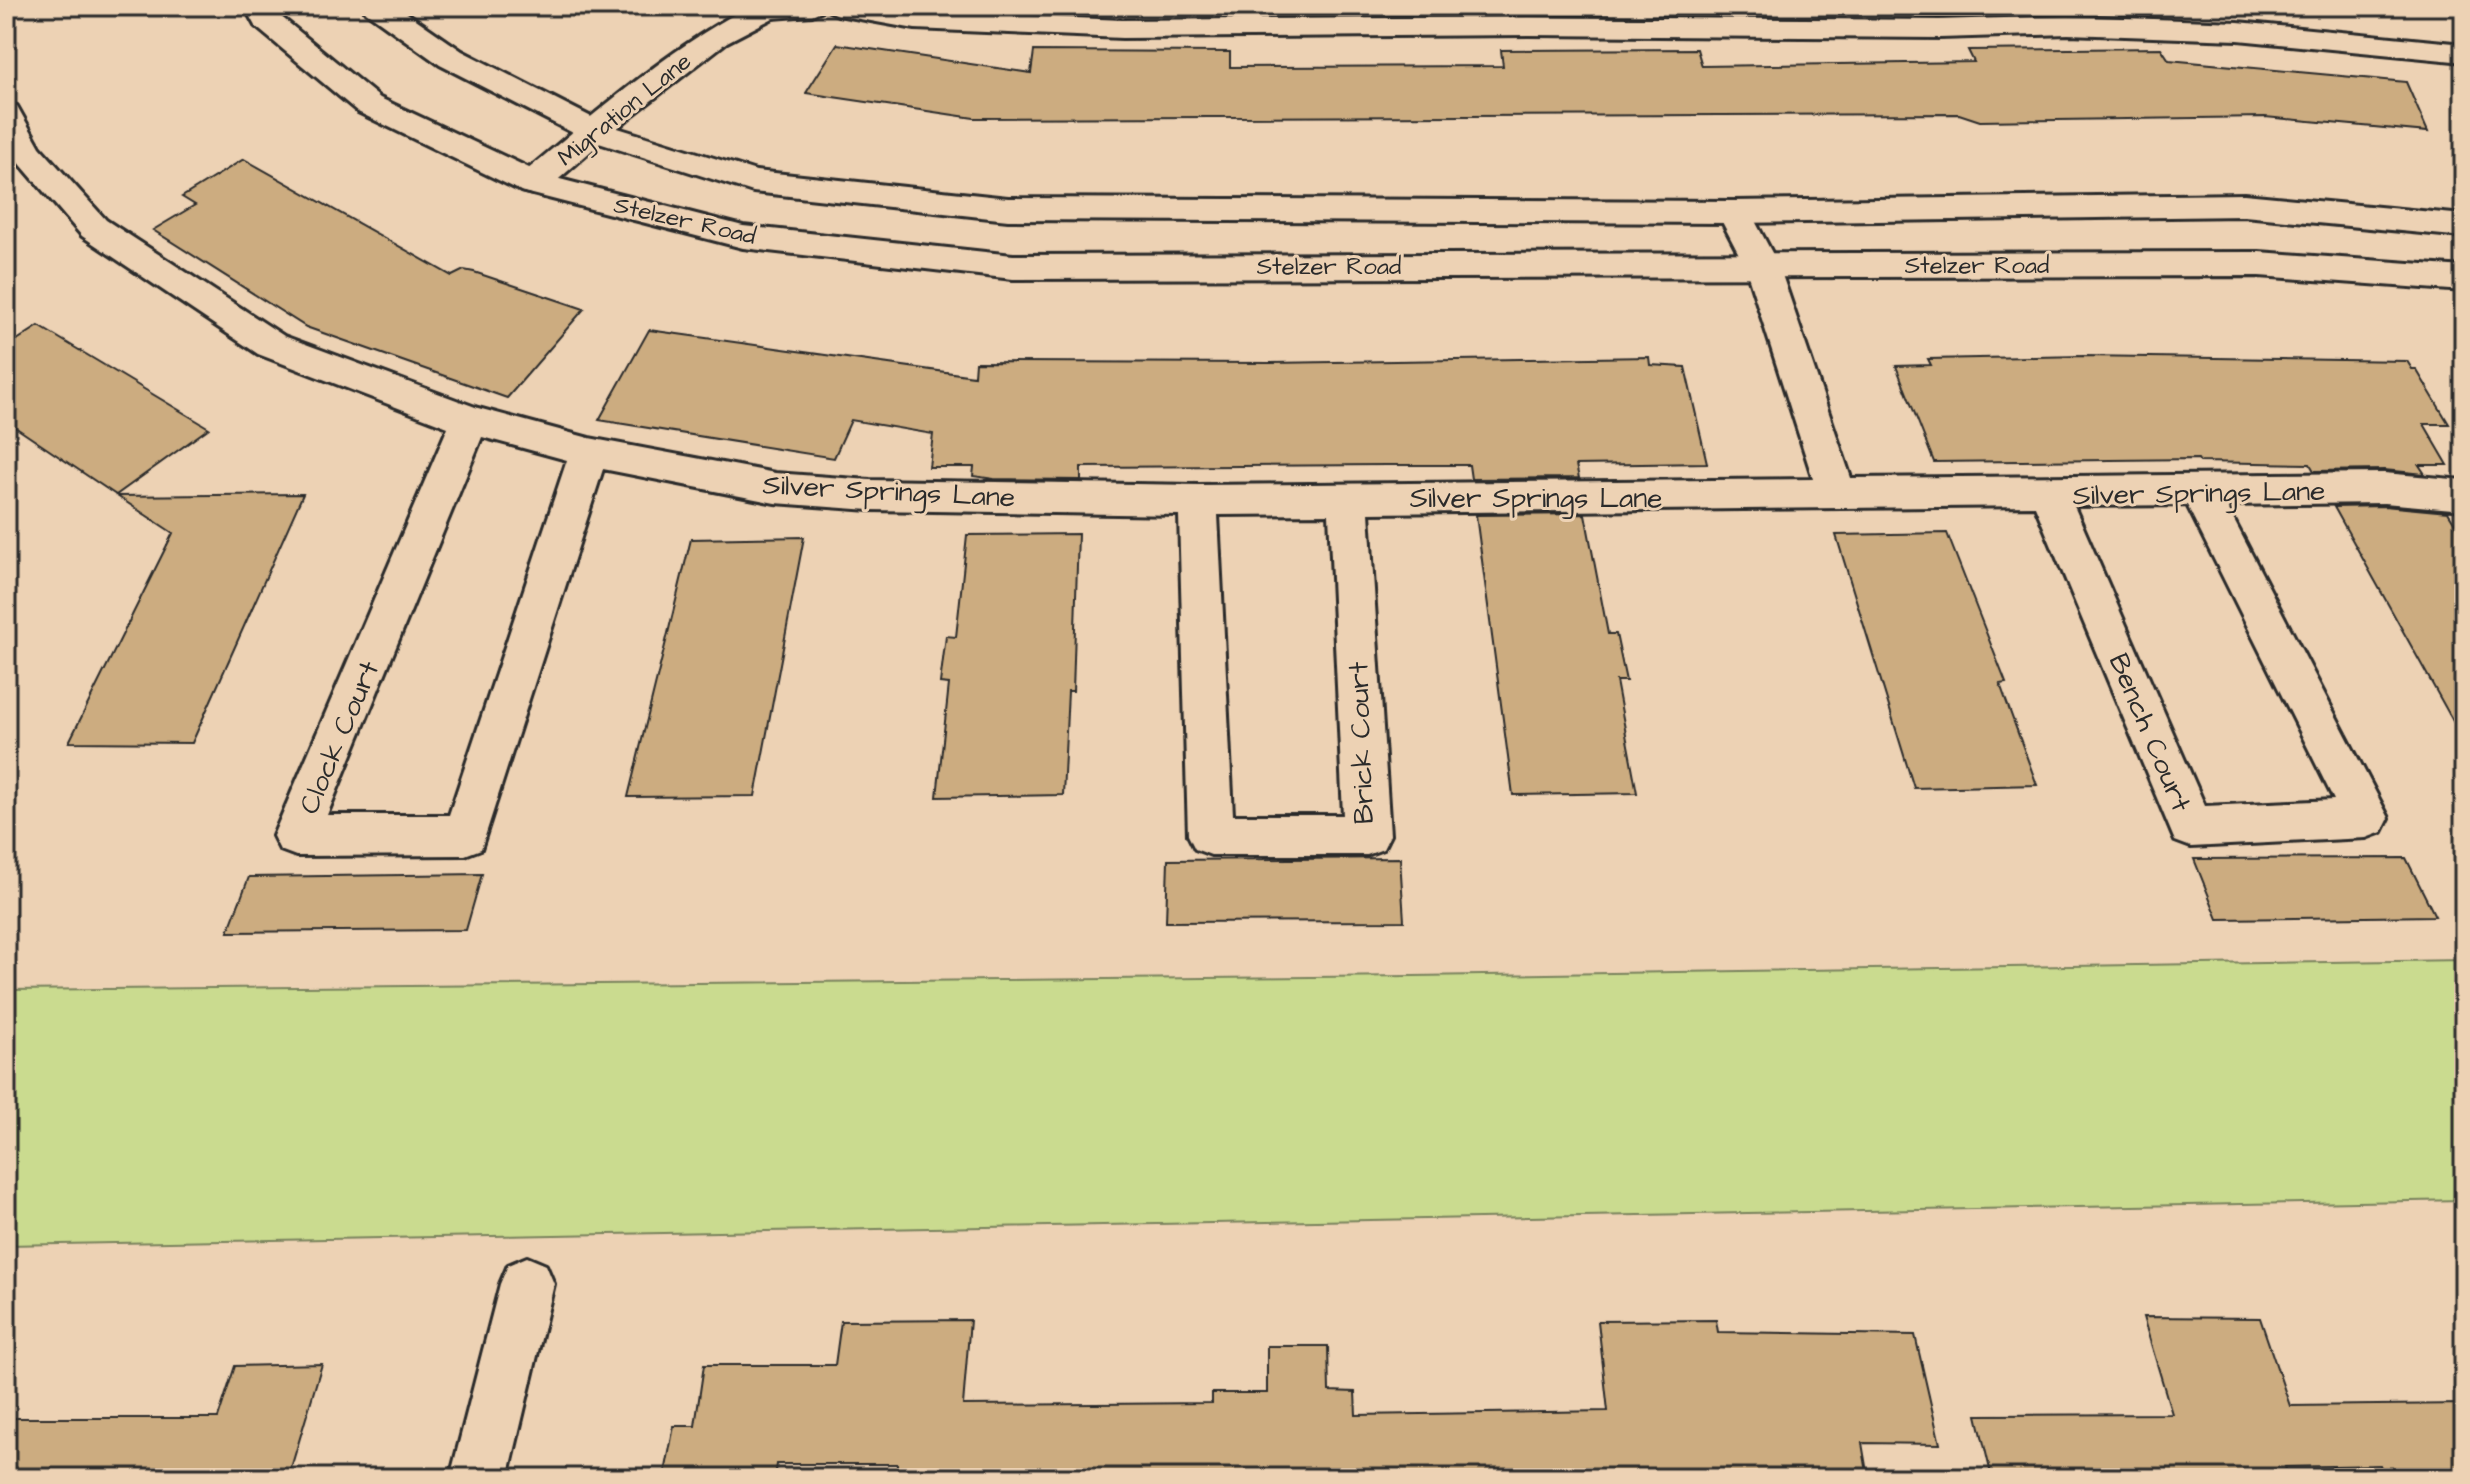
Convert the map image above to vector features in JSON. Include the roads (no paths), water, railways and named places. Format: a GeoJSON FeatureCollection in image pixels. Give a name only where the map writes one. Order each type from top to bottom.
{"type":"FeatureCollection","features":[{"type":"Feature","properties":{"kind":"street","name":"Stelzer Road"},"geometry":{"type":"LineString","coordinates":[[259,6],[266,20],[369,105],[533,183],[743,237],[1013,267],[2259,264],[2464,279]]}},
{"type":"Feature","properties":{"kind":"street","name":"Stelzer Road"},"geometry":{"type":"LineString","coordinates":[[377,6],[451,58],[594,131],[753,181],[1008,209],[1734,212],[2244,205],[2464,226]]}},
{"type":"Feature","properties":{"kind":"street","name":"Migration Lane"},"geometry":{"type":"LineString","coordinates":[[533,183],[718,21],[767,9],[812,6]]}},
{"type":"Feature","properties":{"kind":"street"},"geometry":{"type":"LineString","coordinates":[[838,6],[915,20],[2063,16],[2464,53]]}},
{"type":"Feature","properties":{"kind":"street"},"geometry":{"type":"LineString","coordinates":[[2351,18],[2369,43]]}},
{"type":"Feature","properties":{"kind":"street","name":"Silver Springs Lane"},"geometry":{"type":"LineString","coordinates":[[6,113],[26,152],[94,228],[271,345],[470,420],[589,452],[775,488],[870,495],[1198,500],[2049,494],[2384,488],[2464,495]]}},
{"type":"Feature","properties":{"kind":"street"},"geometry":{"type":"LineString","coordinates":[[1734,212],[1762,266],[1837,494]]}},
{"type":"Feature","properties":{"kind":"street","name":"Clock Court"},"geometry":{"type":"LineString","coordinates":[[470,420],[296,836],[465,835],[589,452]]}},
{"type":"Feature","properties":{"kind":"street","name":"Bench Court"},"geometry":{"type":"LineString","coordinates":[[2049,494],[2191,827],[2366,818],[2200,492]]}},
{"type":"Feature","properties":{"kind":"street","name":"Brick Court"},"geometry":{"type":"LineString","coordinates":[[1198,500],[1211,835],[1367,835],[1348,498]]}},
{"type":"Feature","properties":{"kind":"street"},"geometry":{"type":"LineString","coordinates":[[479,1478],[527,1284]]}}]}
